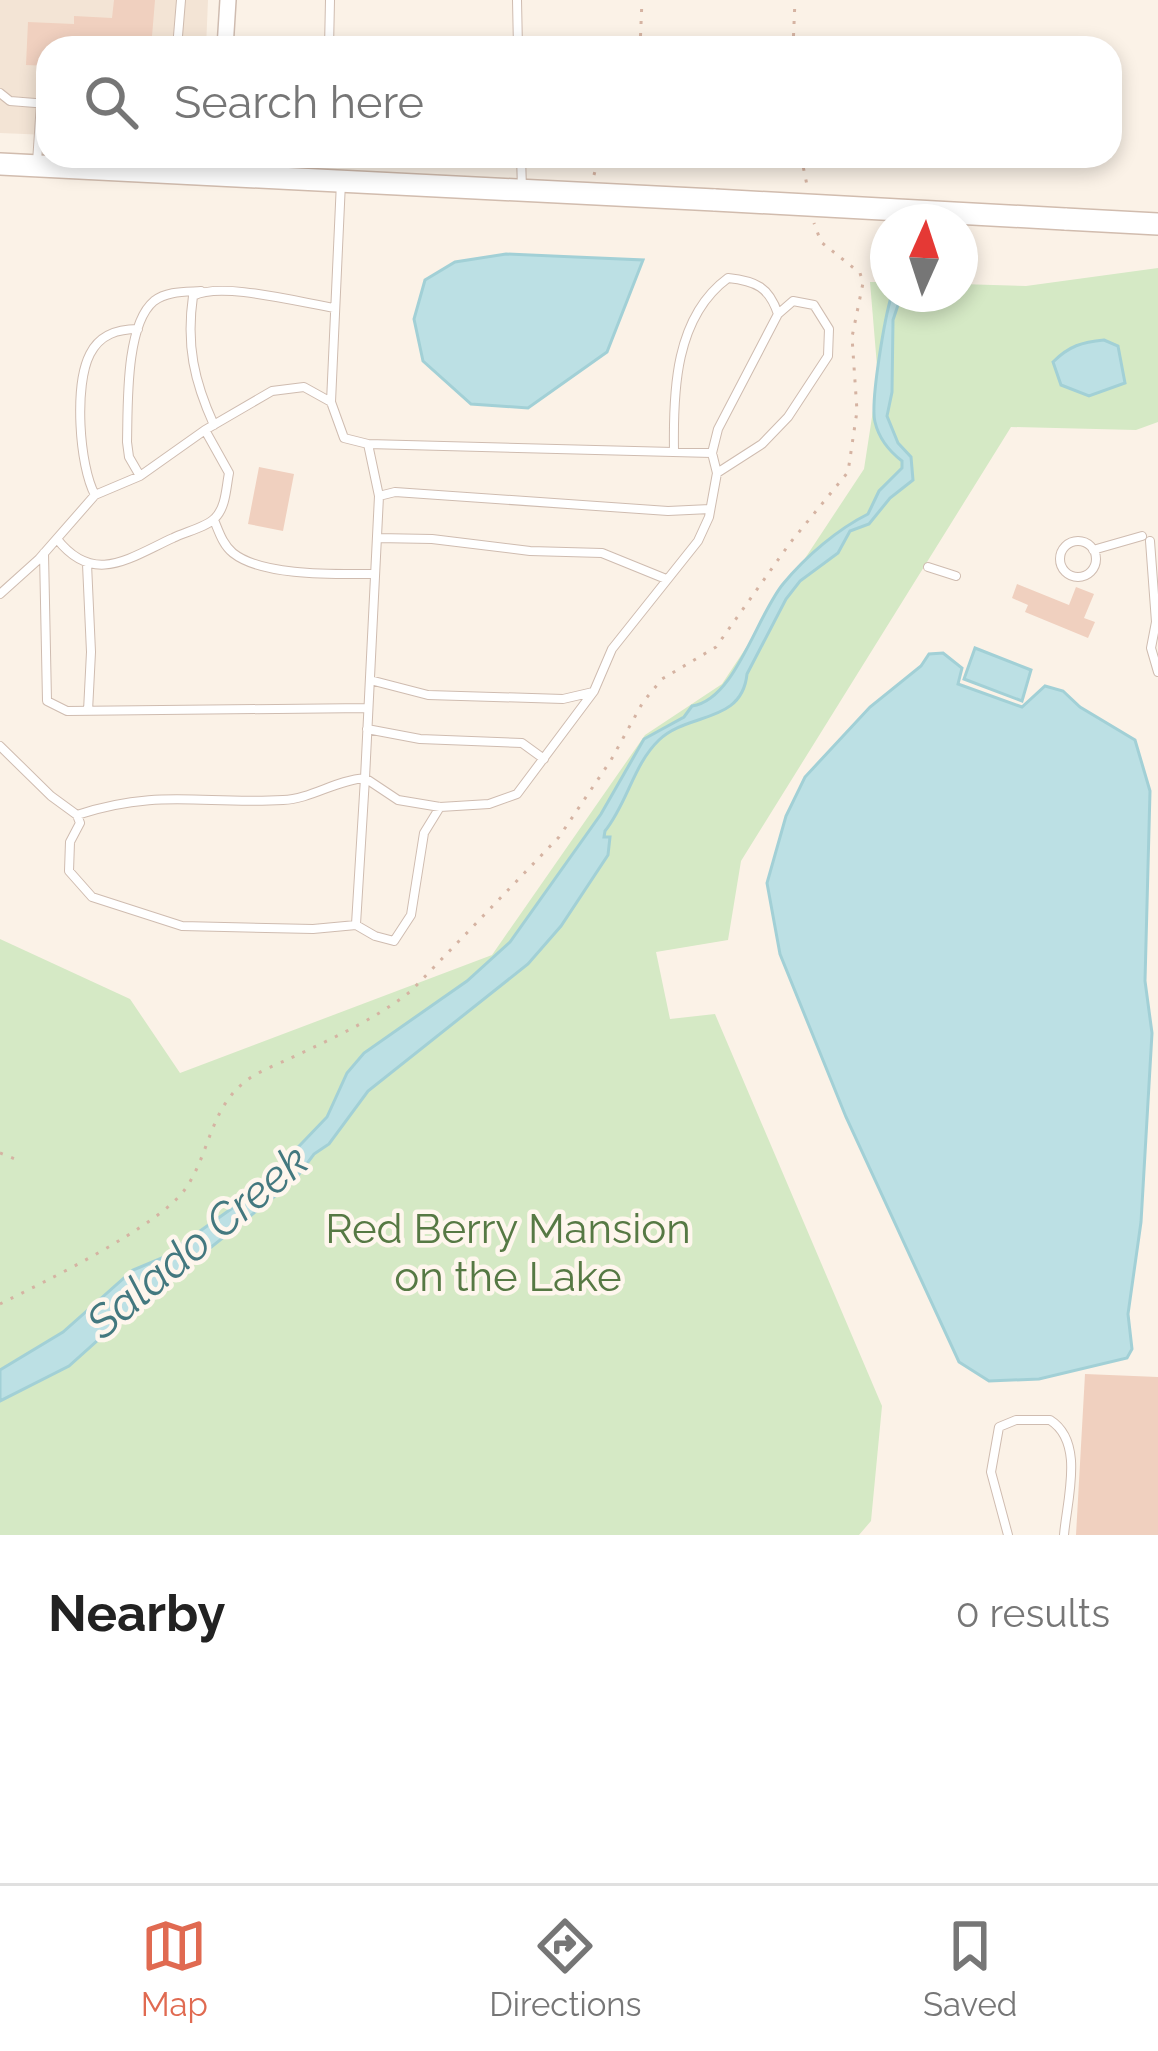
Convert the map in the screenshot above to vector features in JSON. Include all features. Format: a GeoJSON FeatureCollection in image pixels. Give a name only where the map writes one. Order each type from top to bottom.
{"type":"FeatureCollection","features":[{"type":"Feature","properties":{"kind":"main road"},"geometry":{"type":"LineString","coordinates":[[0,164],[36,166]]}},
{"type":"Feature","properties":{"kind":"main road"},"geometry":{"type":"LineString","coordinates":[[236,168],[340,180],[1158,224]]}},
{"type":"Feature","properties":{"kind":"street"},"geometry":{"type":"LineString","coordinates":[[226,36],[227,0]]}},
{"type":"Feature","properties":{"kind":"lane"},"geometry":{"type":"LineString","coordinates":[[178,36],[181,0]]}},
{"type":"Feature","properties":{"kind":"lane"},"geometry":{"type":"LineString","coordinates":[[329,36],[330,0]]}},
{"type":"Feature","properties":{"kind":"lane"},"geometry":{"type":"LineString","coordinates":[[517,0],[518,36]]}},
{"type":"Feature","properties":{"kind":"lane"},"geometry":{"type":"LineString","coordinates":[[0,93],[10,101],[36,103]]}},
{"type":"Feature","properties":{"kind":"lane"},"geometry":{"type":"LineString","coordinates":[[521,168],[522,190]]}},
{"type":"Feature","properties":{"kind":"lane"},"geometry":{"type":"LineString","coordinates":[[340,180],[332,403],[344,438],[368,444],[712,453]]}},
{"type":"Feature","properties":{"kind":"lane"},"geometry":{"type":"LineString","coordinates":[[674,451],[679,367],[687,333],[711,291],[728,278],[761,284],[778,314]]}},
{"type":"Feature","properties":{"kind":"lane"},"geometry":{"type":"LineString","coordinates":[[140,476],[127,442],[138,329],[149,305],[158,298],[203,291],[335,308]]}},
{"type":"Feature","properties":{"kind":"lane"},"geometry":{"type":"LineString","coordinates":[[57,539],[72,558],[116,565],[214,520],[224,502],[229,473],[209,428],[189,346],[193,296],[203,291]]}},
{"type":"Feature","properties":{"kind":"lane"},"geometry":{"type":"LineString","coordinates":[[77,814],[125,800],[166,796],[288,801],[341,779],[364,778],[398,800],[440,807],[489,804],[517,794],[594,691],[612,649],[698,541],[717,473],[712,453],[718,429],[778,314],[793,301],[814,305],[829,329],[828,356],[788,417],[762,444],[717,473]]}},
{"type":"Feature","properties":{"kind":"lane"},"geometry":{"type":"LineString","coordinates":[[95,495],[82,457],[81,410],[88,356],[118,329],[138,329]]}},
{"type":"Feature","properties":{"kind":"lane"},"geometry":{"type":"LineString","coordinates":[[0,594],[95,495],[140,476],[272,391],[304,387],[332,403]]}},
{"type":"Feature","properties":{"kind":"lane"},"geometry":{"type":"LineString","coordinates":[[356,925],[379,496],[368,444]]}},
{"type":"Feature","properties":{"kind":"lane"},"geometry":{"type":"LineString","coordinates":[[379,496],[395,492],[668,511],[710,509]]}},
{"type":"Feature","properties":{"kind":"lane"},"geometry":{"type":"LineString","coordinates":[[214,520],[230,551],[243,559],[274,568],[375,574]]}},
{"type":"Feature","properties":{"kind":"lane"},"geometry":{"type":"LineString","coordinates":[[377,538],[432,538],[530,551],[602,553],[666,579]]}},
{"type":"Feature","properties":{"kind":"lane"},"geometry":{"type":"LineString","coordinates":[[1093,550],[1096,561],[1087,574],[1070,575],[1061,566],[1060,554],[1067,545],[1078,542],[1093,550],[1146,538],[1156,622],[1151,648],[1158,672]]}},
{"type":"Feature","properties":{"kind":"lane"},"geometry":{"type":"LineString","coordinates":[[44,553],[47,701],[67,711],[368,708]]}},
{"type":"Feature","properties":{"kind":"lane"},"geometry":{"type":"LineString","coordinates":[[87,564],[88,711]]}},
{"type":"Feature","properties":{"kind":"lane"},"geometry":{"type":"LineString","coordinates":[[928,567],[956,576]]}},
{"type":"Feature","properties":{"kind":"lane"},"geometry":{"type":"LineString","coordinates":[[370,680],[428,695],[563,699],[594,691]]}},
{"type":"Feature","properties":{"kind":"lane"},"geometry":{"type":"LineString","coordinates":[[367,729],[420,739],[522,743],[544,759]]}},
{"type":"Feature","properties":{"kind":"lane"},"geometry":{"type":"LineString","coordinates":[[0,746],[51,796],[77,814],[80,823],[70,842],[69,871],[92,897],[182,926],[293,929],[356,925],[394,941],[411,915],[424,833],[440,807]]}},
{"type":"Feature","properties":{"kind":"lane"},"geometry":{"type":"LineString","coordinates":[[1008,1535],[991,1472],[999,1427],[1016,1420],[1050,1420],[1068,1436],[1071,1451],[1064,1535]]}},
{"type":"Feature","properties":{"kind":"path"},"geometry":{"type":"LineString","coordinates":[[640,36],[642,0]]}},
{"type":"Feature","properties":{"kind":"path"},"geometry":{"type":"LineString","coordinates":[[794,36],[795,0]]}},
{"type":"Feature","properties":{"kind":"path"},"geometry":{"type":"LineString","coordinates":[[590,194],[596,168]]}},
{"type":"Feature","properties":{"kind":"path"},"geometry":{"type":"LineString","coordinates":[[0,1304],[54,1278],[168,1207],[187,1187],[225,1100],[250,1078],[350,1030],[411,991],[559,837],[662,679],[716,647],[732,628],[790,543],[848,472],[854,450],[857,411],[852,337],[863,283],[860,273],[831,254]]}},
{"type":"Feature","properties":{"kind":"path"},"geometry":{"type":"LineString","coordinates":[[0,1153],[15,1159]]}},
{"type":"Feature","properties":{"kind":"shaded area"},"geometry":{"type":"Polygon","coordinates":[[[0,0],[208,0],[206,36],[36,36],[36,134],[0,133],[0,0]]]}},
{"type":"Feature","properties":{"kind":"green space","name":"Red Berry Mansion on the Lake"},"geometry":{"type":"Polygon","coordinates":[[[1158,268],[1158,422],[1136,430],[1011,427],[741,861],[728,940],[656,952],[670,1019],[715,1014],[882,1406],[871,1521],[859,1535],[0,1535],[0,939],[130,999],[180,1073],[492,955],[645,735],[722,684],[864,469],[878,378],[872,312],[978,312],[978,285],[1026,286],[1158,268]]]}},
{"type":"Feature","properties":{"kind":"water"},"geometry":{"type":"Polygon","coordinates":[[[506,254],[643,260],[607,352],[528,408],[471,404],[423,361],[414,319],[425,280],[455,262],[506,254]]]}},
{"type":"Feature","properties":{"kind":"water","name":"Salado Creek"},"geometry":{"type":"Polygon","coordinates":[[[888,312],[896,312],[887,416],[898,443],[911,457],[913,480],[869,524],[850,531],[838,553],[800,581],[786,599],[735,701],[671,731],[650,750],[605,831],[604,837],[610,837],[608,855],[561,926],[528,964],[368,1091],[294,1181],[69,1366],[0,1401],[0,1370],[63,1332],[133,1270],[162,1258],[255,1192],[327,1117],[347,1073],[364,1053],[467,981],[510,942],[601,814],[644,739],[721,689],[783,584],[823,544],[868,514],[879,491],[902,468],[875,422],[888,312]]]}},
{"type":"Feature","properties":{"kind":"water"},"geometry":{"type":"Polygon","coordinates":[[[1104,340],[1118,346],[1125,383],[1089,396],[1061,385],[1053,362],[1076,346],[1104,340]]]}},
{"type":"Feature","properties":{"kind":"water"},"geometry":{"type":"Polygon","coordinates":[[[975,648],[1031,670],[1022,701],[964,679],[975,648]]]}},
{"type":"Feature","properties":{"kind":"water"},"geometry":{"type":"Polygon","coordinates":[[[943,653],[962,668],[958,684],[1022,707],[1045,686],[1063,691],[1080,707],[1135,740],[1150,791],[1145,981],[1152,1033],[1141,1222],[1128,1314],[1132,1349],[1127,1358],[1039,1379],[989,1381],[959,1362],[846,1117],[780,954],[767,883],[786,816],[805,777],[870,707],[929,654],[943,653]]]}},
{"type":"Feature","properties":{"kind":"building"},"geometry":{"type":"Polygon","coordinates":[[[114,0],[155,0],[152,36],[36,36],[36,65],[26,65],[28,22],[74,24],[74,16],[112,18],[114,0]]]}},
{"type":"Feature","properties":{"kind":"building"},"geometry":{"type":"Polygon","coordinates":[[[259,467],[294,474],[283,531],[248,524],[259,467]]]}},
{"type":"Feature","properties":{"kind":"building"},"geometry":{"type":"Polygon","coordinates":[[[1017,584],[1069,605],[1076,587],[1094,594],[1084,618],[1095,622],[1088,638],[1025,612],[1028,605],[1012,598],[1017,584]]]}},
{"type":"Feature","properties":{"kind":"building"},"geometry":{"type":"Polygon","coordinates":[[[1085,1374],[1158,1377],[1158,1535],[1076,1535],[1085,1374]]]}}]}
